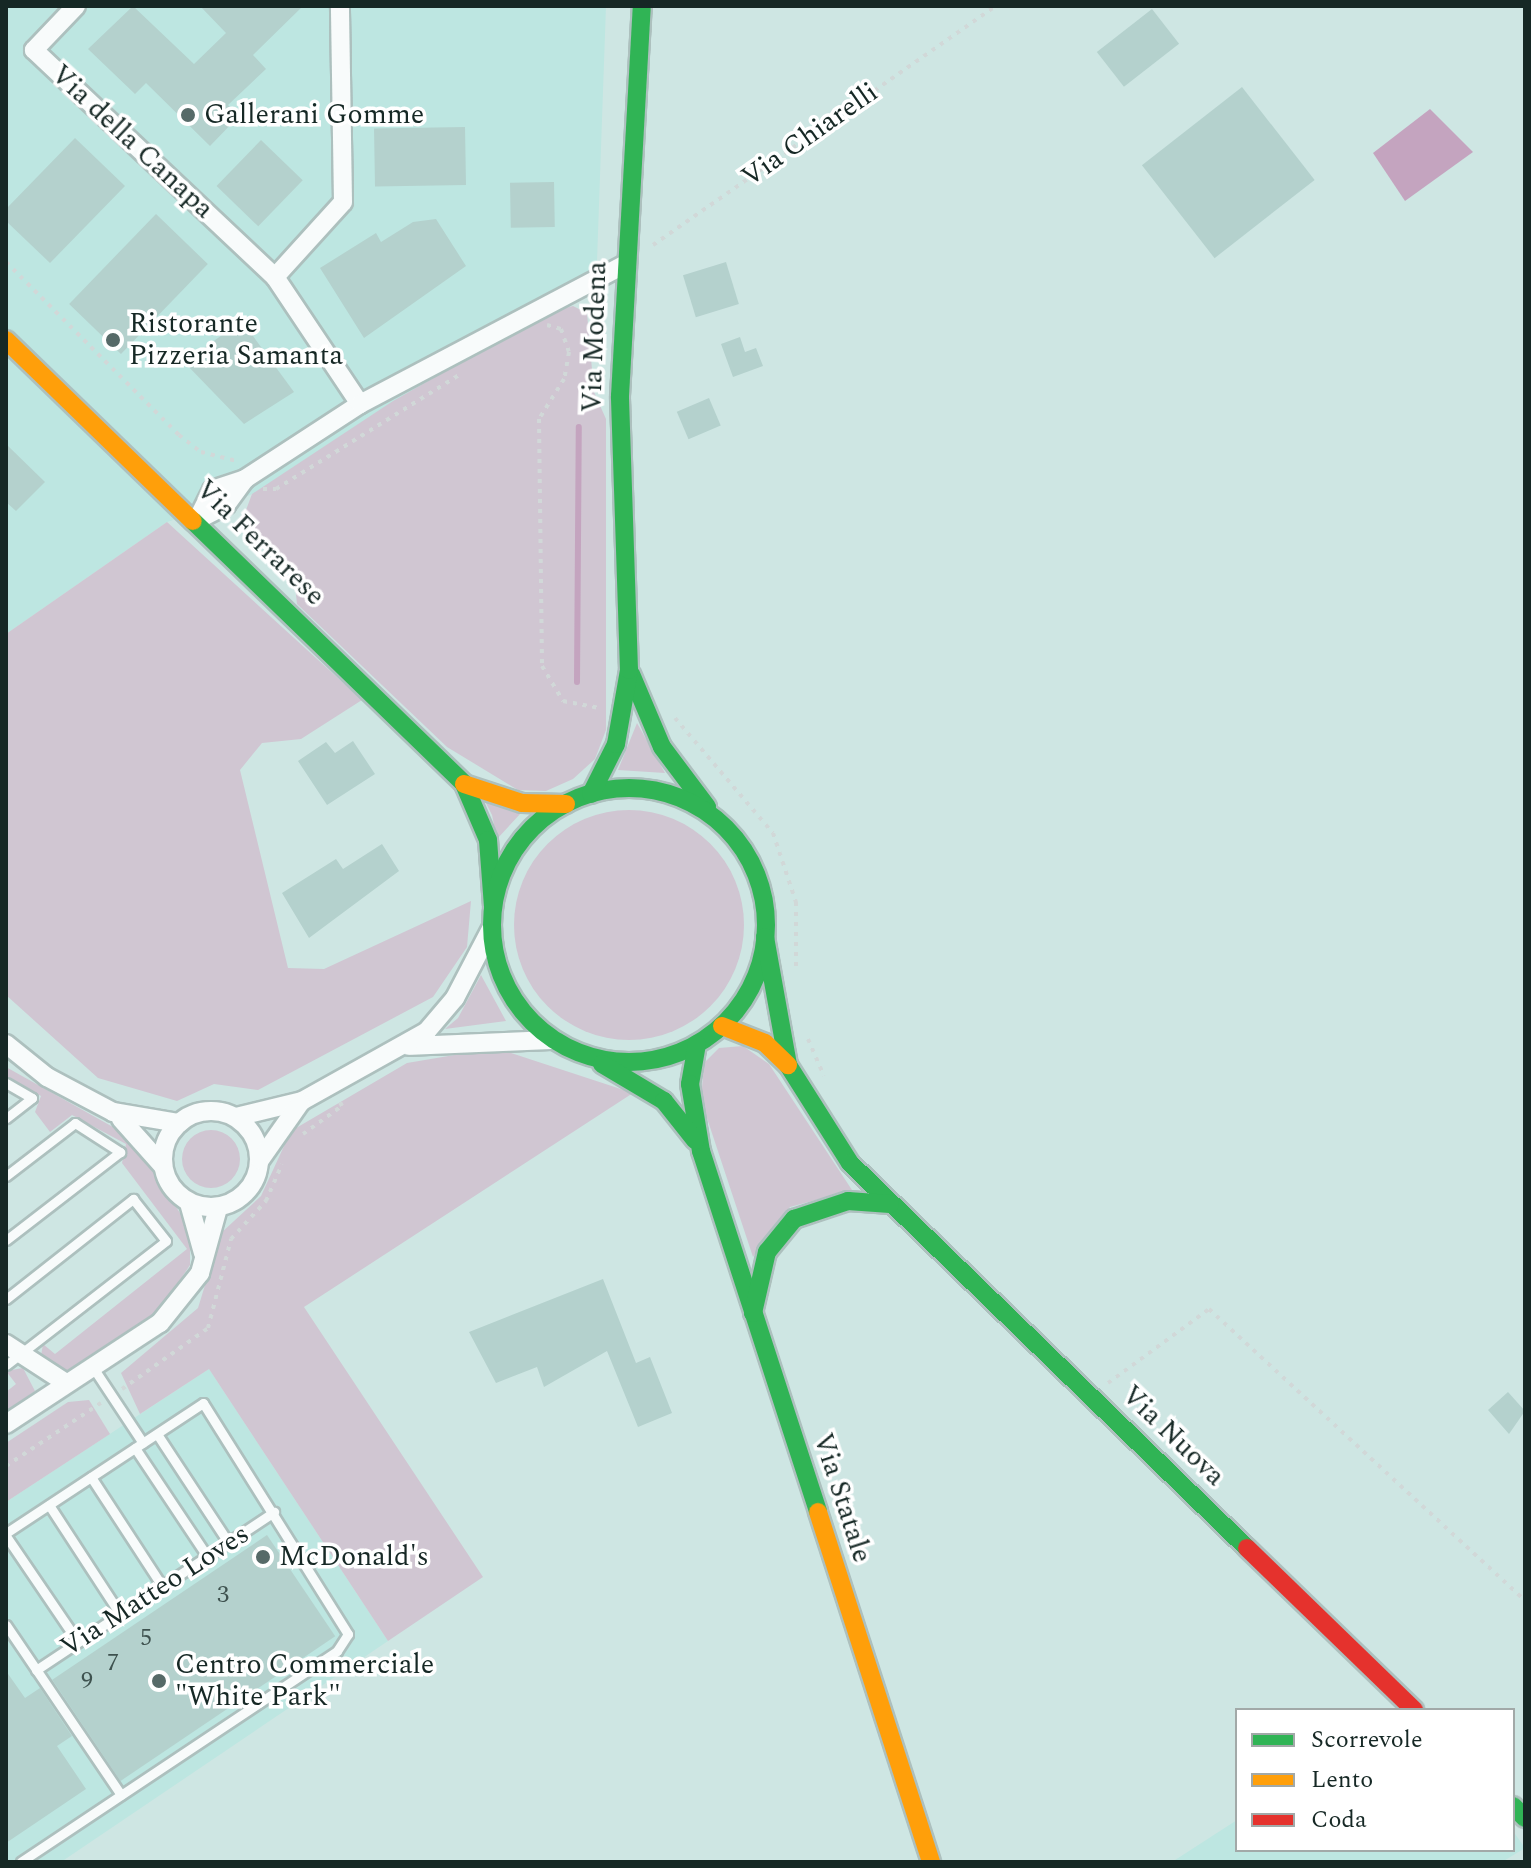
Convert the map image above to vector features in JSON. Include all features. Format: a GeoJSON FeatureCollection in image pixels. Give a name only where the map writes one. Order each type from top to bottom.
{"type":"FeatureCollection","features":[{"type":"Feature","properties":{"kind":"main road","name":"Via Modena"},"geometry":{"type":"LineString","coordinates":[[591,794],[623,711],[629,670],[620,486],[625,264],[642,6]]}},
{"type":"Feature","properties":{"kind":"main road","name":"Via Ferrarese"},"geometry":{"type":"LineString","coordinates":[[9,339],[464,784],[488,840],[493,907]]}},
{"type":"Feature","properties":{"kind":"main road","name":"Via Modena"},"geometry":{"type":"LineString","coordinates":[[629,670],[646,715],[758,878],[765,937],[749,993],[722,1026],[697,1044],[635,1063],[591,1057],[554,1040],[504,983],[492,927],[493,907],[518,845],[566,804],[591,794],[662,792],[715,817]]}},
{"type":"Feature","properties":{"kind":"main road","name":"Via Ferrarese"},"geometry":{"type":"LineString","coordinates":[[464,784],[522,803],[566,804]]}},
{"type":"Feature","properties":{"kind":"main road","name":"Via Nuova"},"geometry":{"type":"LineString","coordinates":[[765,937],[788,1065]]}},
{"type":"Feature","properties":{"kind":"main road","name":"Via Nuova"},"geometry":{"type":"LineString","coordinates":[[722,1026],[765,1043],[788,1065],[832,1140],[890,1204],[1412,1708]]}},
{"type":"Feature","properties":{"kind":"main road","name":"Via Statale"},"geometry":{"type":"LineString","coordinates":[[697,1044],[690,1084],[701,1151],[931,1862]]}},
{"type":"Feature","properties":{"kind":"main road","name":"Via Statale"},"geometry":{"type":"LineString","coordinates":[[591,1057],[664,1101],[701,1151]]}},
{"type":"Feature","properties":{"kind":"main road"},"geometry":{"type":"LineString","coordinates":[[753,1313],[767,1252],[794,1219],[848,1201],[890,1204]]}},
{"type":"Feature","properties":{"kind":"street","name":"Via della Canapa"},"geometry":{"type":"LineString","coordinates":[[76,6],[34,50],[275,277],[360,404]]}},
{"type":"Feature","properties":{"kind":"street"},"geometry":{"type":"LineString","coordinates":[[275,277],[343,202],[340,6]]}},
{"type":"Feature","properties":{"kind":"street"},"geometry":{"type":"LineString","coordinates":[[197,520],[212,490],[247,476],[360,404],[625,264]]}},
{"type":"Feature","properties":{"kind":"street"},"geometry":{"type":"LineString","coordinates":[[236,1117],[302,1101],[407,1046],[455,998],[492,927]]}},
{"type":"Feature","properties":{"kind":"street"},"geometry":{"type":"LineString","coordinates":[[407,1046],[554,1040]]}},
{"type":"Feature","properties":{"kind":"street"},"geometry":{"type":"LineString","coordinates":[[6,1044],[47,1077],[113,1112],[179,1123],[212,1110],[236,1117],[254,1135],[260,1160]]}},
{"type":"Feature","properties":{"kind":"street"},"geometry":{"type":"LineString","coordinates":[[6,1424],[160,1323],[189,1292],[204,1256],[218,1208],[252,1186],[260,1160],[302,1101]]}},
{"type":"Feature","properties":{"kind":"street"},"geometry":{"type":"LineString","coordinates":[[113,1112],[163,1167],[189,1203],[204,1256]]}},
{"type":"Feature","properties":{"kind":"street"},"geometry":{"type":"LineString","coordinates":[[163,1167],[179,1123]]}},
{"type":"Feature","properties":{"kind":"street"},"geometry":{"type":"LineString","coordinates":[[189,1203],[218,1208]]}},
{"type":"Feature","properties":{"kind":"street"},"geometry":{"type":"LineString","coordinates":[[11,1354],[66,1383]]}},
{"type":"Feature","properties":{"kind":"lane"},"geometry":{"type":"LineString","coordinates":[[6,1083],[32,1098],[6,1118]]}},
{"type":"Feature","properties":{"kind":"lane"},"geometry":{"type":"LineString","coordinates":[[6,1176],[75,1123],[120,1152],[6,1240]]}},
{"type":"Feature","properties":{"kind":"lane"},"geometry":{"type":"LineString","coordinates":[[6,1299],[133,1199],[166,1241],[11,1354]]}},
{"type":"Feature","properties":{"kind":"lane"},"geometry":{"type":"LineString","coordinates":[[92,1366],[207,1556]]}},
{"type":"Feature","properties":{"kind":"lane","name":"Via Matteo Loves"},"geometry":{"type":"LineString","coordinates":[[6,1534],[203,1403],[343,1620],[347,1640],[21,1862]]}},
{"type":"Feature","properties":{"kind":"lane"},"geometry":{"type":"LineString","coordinates":[[157,1434],[228,1542]]}},
{"type":"Feature","properties":{"kind":"lane"},"geometry":{"type":"LineString","coordinates":[[91,1477],[162,1586]]}},
{"type":"Feature","properties":{"kind":"lane"},"geometry":{"type":"LineString","coordinates":[[49,1505],[120,1614]]}},
{"type":"Feature","properties":{"kind":"lane","name":"Via Matteo Loves"},"geometry":{"type":"LineString","coordinates":[[36,1670],[274,1512]]}},
{"type":"Feature","properties":{"kind":"lane"},"geometry":{"type":"LineString","coordinates":[[6,1534],[78,1642]]}},
{"type":"Feature","properties":{"kind":"lane","name":"Via Matteo Loves"},"geometry":{"type":"LineString","coordinates":[[6,1625],[121,1795]]}},
{"type":"Feature","properties":{"kind":"path","name":"Via Chiarelli"},"geometry":{"type":"LineString","coordinates":[[625,264],[996,6]]}},
{"type":"Feature","properties":{"kind":"path"},"geometry":{"type":"LineString","coordinates":[[6,262],[179,435],[201,452],[276,489],[476,365]]}},
{"type":"Feature","properties":{"kind":"path"},"geometry":{"type":"LineString","coordinates":[[543,324],[561,329],[569,352],[564,379],[539,419],[542,666],[563,701],[623,711]]}},
{"type":"Feature","properties":{"kind":"path"},"geometry":{"type":"LineString","coordinates":[[646,715],[682,721],[773,833],[796,902],[796,981]]}},
{"type":"Feature","properties":{"kind":"path"},"geometry":{"type":"LineString","coordinates":[[805,1024],[829,1087]]}},
{"type":"Feature","properties":{"kind":"path"},"geometry":{"type":"LineString","coordinates":[[1095,1375],[1105,1386],[1209,1309],[1525,1601]]}},
{"type":"Feature","properties":{"kind":"shaded area"},"geometry":{"type":"Polygon","coordinates":[[[6,6],[606,6],[596,290],[253,494],[167,522],[6,634],[6,6]]]}},
{"type":"Feature","properties":{"kind":"shaded area"},"geometry":{"type":"Polygon","coordinates":[[[1430,109],[1473,152],[1405,201],[1373,153],[1430,109]]]}},
{"type":"Feature","properties":{"kind":"shaded area"},"geometry":{"type":"Polygon","coordinates":[[[573,306],[587,313],[594,392],[606,419],[606,730],[595,759],[573,779],[546,791],[518,790],[447,747],[297,604],[294,576],[243,518],[252,494],[393,401],[548,313],[573,306]]]}},
{"type":"Feature","properties":{"kind":"shaded area"},"geometry":{"type":"Polygon","coordinates":[[[167,522],[362,700],[301,739],[262,743],[240,770],[288,968],[324,969],[471,901],[467,947],[433,997],[258,1090],[214,1084],[177,1101],[98,1078],[6,995],[6,634],[167,522]]]}},
{"type":"Feature","properties":{"kind":"shaded area"},"geometry":{"type":"Polygon","coordinates":[[[637,723],[665,773],[618,770],[637,723]]]}},
{"type":"Feature","properties":{"kind":"shaded area"},"geometry":{"type":"Polygon","coordinates":[[[485,801],[521,813],[497,839],[492,815],[485,801]]]}},
{"type":"Feature","properties":{"kind":"shaded area"},"geometry":{"type":"Polygon","coordinates":[[[629,810],[651,812],[673,819],[693,829],[710,844],[725,861],[735,881],[742,903],[742,947],[735,969],[725,989],[710,1006],[693,1021],[673,1031],[651,1038],[629,1040],[607,1038],[585,1031],[565,1021],[548,1006],[533,989],[523,969],[516,947],[514,925],[516,903],[523,881],[533,861],[548,844],[565,829],[585,819],[607,812],[629,810]]]}},
{"type":"Feature","properties":{"kind":"shaded area"},"geometry":{"type":"Polygon","coordinates":[[[481,975],[506,1021],[445,1029],[458,1018],[481,975]]]}},
{"type":"Feature","properties":{"kind":"shaded area"},"geometry":{"type":"Polygon","coordinates":[[[743,1046],[769,1064],[852,1190],[790,1207],[753,1257],[701,1100],[704,1063],[719,1048],[743,1046]]]}},
{"type":"Feature","properties":{"kind":"shaded area"},"geometry":{"type":"Polygon","coordinates":[[[496,1048],[633,1093],[304,1307],[483,1577],[388,1641],[209,1369],[140,1414],[121,1373],[198,1308],[221,1233],[261,1196],[291,1131],[407,1063],[496,1048]]]}},
{"type":"Feature","properties":{"kind":"shaded area"},"geometry":{"type":"Polygon","coordinates":[[[6,1067],[129,1136],[190,1228],[190,1265],[159,1312],[66,1373],[41,1356],[43,1344],[55,1354],[187,1249],[122,1163],[126,1144],[72,1115],[50,1132],[35,1112],[41,1096],[6,1076],[6,1067]]]}},
{"type":"Feature","properties":{"kind":"shaded area"},"geometry":{"type":"Polygon","coordinates":[[[211,1130],[232,1138],[240,1159],[232,1180],[211,1188],[190,1180],[182,1159],[190,1138],[211,1130]]]}},
{"type":"Feature","properties":{"kind":"shaded area"},"geometry":{"type":"Polygon","coordinates":[[[23,1368],[35,1391],[6,1413],[6,1392],[16,1384],[6,1371],[23,1368]]]}},
{"type":"Feature","properties":{"kind":"shaded area"},"geometry":{"type":"Polygon","coordinates":[[[209,1369],[388,1641],[61,1862],[6,1862],[6,1502],[209,1369]]]}},
{"type":"Feature","properties":{"kind":"shaded area"},"geometry":{"type":"Polygon","coordinates":[[[89,1400],[110,1434],[6,1502],[6,1443],[68,1402],[89,1400]]]}},
{"type":"Feature","properties":{"kind":"shaded area"},"geometry":{"type":"Polygon","coordinates":[[[1235,1821],[1235,1852],[1515,1852],[1515,1834],[1525,1848],[1502,1862],[1172,1862],[1235,1821]]]}},
{"type":"Feature","properties":{"kind":"building"},"geometry":{"type":"Polygon","coordinates":[[[133,6],[194,64],[226,33],[200,6],[303,6],[253,55],[266,69],[228,105],[239,116],[210,146],[146,83],[135,94],[88,49],[133,6]]]}},
{"type":"Feature","properties":{"kind":"building"},"geometry":{"type":"Polygon","coordinates":[[[1152,9],[1179,44],[1124,87],[1097,52],[1152,9]]]}},
{"type":"Feature","properties":{"kind":"building"},"geometry":{"type":"Polygon","coordinates":[[[1242,87],[1315,180],[1215,258],[1142,165],[1242,87]]]}},
{"type":"Feature","properties":{"kind":"building"},"geometry":{"type":"Polygon","coordinates":[[[465,127],[466,185],[375,187],[374,129],[465,127]]]}},
{"type":"Feature","properties":{"kind":"building"},"geometry":{"type":"Polygon","coordinates":[[[75,138],[125,186],[50,263],[6,221],[6,209],[75,138]]]}},
{"type":"Feature","properties":{"kind":"building"},"geometry":{"type":"Polygon","coordinates":[[[261,140],[303,180],[258,226],[217,186],[261,140]]]}},
{"type":"Feature","properties":{"kind":"building"},"geometry":{"type":"Polygon","coordinates":[[[554,182],[555,227],[511,228],[510,183],[554,182]]]}},
{"type":"Feature","properties":{"kind":"building"},"geometry":{"type":"Polygon","coordinates":[[[156,214],[208,264],[121,354],[69,304],[156,214]]]}},
{"type":"Feature","properties":{"kind":"building"},"geometry":{"type":"Polygon","coordinates":[[[436,219],[466,266],[364,338],[320,268],[376,233],[381,242],[413,222],[436,219]]]}},
{"type":"Feature","properties":{"kind":"building"},"geometry":{"type":"Polygon","coordinates":[[[726,262],[739,304],[696,317],[683,275],[726,262]]]}},
{"type":"Feature","properties":{"kind":"building"},"geometry":{"type":"Polygon","coordinates":[[[242,321],[294,392],[244,424],[184,362],[242,321]]]}},
{"type":"Feature","properties":{"kind":"building"},"geometry":{"type":"Polygon","coordinates":[[[740,337],[745,352],[756,348],[763,366],[733,377],[721,344],[740,337]]]}},
{"type":"Feature","properties":{"kind":"building"},"geometry":{"type":"Polygon","coordinates":[[[709,398],[721,426],[689,439],[677,412],[709,398]]]}},
{"type":"Feature","properties":{"kind":"building"},"geometry":{"type":"Polygon","coordinates":[[[6,444],[45,482],[16,511],[6,502],[6,444]]]}},
{"type":"Feature","properties":{"kind":"building"},"geometry":{"type":"Polygon","coordinates":[[[353,741],[375,774],[327,805],[298,761],[326,742],[335,753],[353,741]]]}},
{"type":"Feature","properties":{"kind":"building"},"geometry":{"type":"Polygon","coordinates":[[[382,844],[399,871],[309,938],[282,893],[336,859],[343,869],[382,844]]]}},
{"type":"Feature","properties":{"kind":"building"},"geometry":{"type":"Polygon","coordinates":[[[603,1279],[636,1363],[650,1357],[672,1413],[638,1427],[607,1351],[544,1387],[537,1367],[496,1383],[469,1332],[603,1279]]]}},
{"type":"Feature","properties":{"kind":"building"},"geometry":{"type":"Polygon","coordinates":[[[1508,1392],[1525,1411],[1509,1434],[1488,1410],[1508,1392]]]}},
{"type":"Feature","properties":{"kind":"building","name":"Centro Commerciale \"White Park\""},"geometry":{"type":"Polygon","coordinates":[[[267,1535],[335,1636],[121,1781],[52,1680],[267,1535]]]}},
{"type":"Feature","properties":{"kind":"building"},"geometry":{"type":"Polygon","coordinates":[[[6,1671],[25,1698],[40,1688],[72,1736],[57,1746],[86,1789],[6,1843],[6,1671]]]}},
{"type":"Feature","properties":{"kind":"waterway"},"geometry":{"type":"LineString","coordinates":[[577,682],[579,427]]}},
{"type":"Feature","properties":{"kind":"traffic: fast"},"geometry":{"type":"LineString","coordinates":[[591,794],[616,744],[629,670],[620,396],[642,6]]}},
{"type":"Feature","properties":{"kind":"traffic: fast"},"geometry":{"type":"LineString","coordinates":[[193,521],[464,784],[488,840],[493,907]]}},
{"type":"Feature","properties":{"kind":"traffic: fast"},"geometry":{"type":"LineString","coordinates":[[631,674],[662,747],[707,807]]}},
{"type":"Feature","properties":{"kind":"traffic: fast"},"geometry":{"type":"LineString","coordinates":[[629,788],[681,798],[705,811],[726,828],[743,849],[756,873],[766,925],[756,977],[743,1001],[726,1022],[705,1039],[681,1052],[629,1062],[577,1052],[553,1039],[532,1022],[515,1001],[502,977],[492,925],[502,873],[515,849],[532,828],[553,811],[577,798],[629,788]]}},
{"type":"Feature","properties":{"kind":"traffic: fast"},"geometry":{"type":"LineString","coordinates":[[765,937],[788,1065],[850,1163],[1247,1548]]}},
{"type":"Feature","properties":{"kind":"traffic: fast"},"geometry":{"type":"LineString","coordinates":[[697,1044],[690,1084],[701,1151],[818,1512]]}},
{"type":"Feature","properties":{"kind":"traffic: fast"},"geometry":{"type":"LineString","coordinates":[[602,1064],[664,1101],[695,1140]]}},
{"type":"Feature","properties":{"kind":"traffic: fast"},"geometry":{"type":"LineString","coordinates":[[753,1313],[767,1252],[794,1219],[848,1201],[890,1204]]}},
{"type":"Feature","properties":{"kind":"traffic: fast"},"geometry":{"type":"LineString","coordinates":[[1515,1808],[1525,1818]]}},
{"type":"Feature","properties":{"kind":"traffic: slow"},"geometry":{"type":"LineString","coordinates":[[6,340],[193,521]]}},
{"type":"Feature","properties":{"kind":"traffic: slow"},"geometry":{"type":"LineString","coordinates":[[464,784],[522,803],[566,804]]}},
{"type":"Feature","properties":{"kind":"traffic: slow"},"geometry":{"type":"LineString","coordinates":[[722,1026],[765,1043],[788,1065]]}},
{"type":"Feature","properties":{"kind":"traffic: slow"},"geometry":{"type":"LineString","coordinates":[[818,1512],[931,1862]]}},
{"type":"Feature","properties":{"kind":"traffic: jam"},"geometry":{"type":"LineString","coordinates":[[1247,1548],[1412,1708]]}},
{"type":"Feature","properties":{"kind":"place","name":"Gallerani Gomme"},"geometry":{"type":"Point","coordinates":[188,115]}},
{"type":"Feature","properties":{"kind":"place","name":"Ristorante Pizzeria Samanta"},"geometry":{"type":"Point","coordinates":[113,340]}},
{"type":"Feature","properties":{"kind":"place","name":"McDonald's"},"geometry":{"type":"Point","coordinates":[263,1557]}},
{"type":"Feature","properties":{"kind":"place","name":"Centro Commerciale \"White Park\""},"geometry":{"type":"Point","coordinates":[159,1681]}}]}
